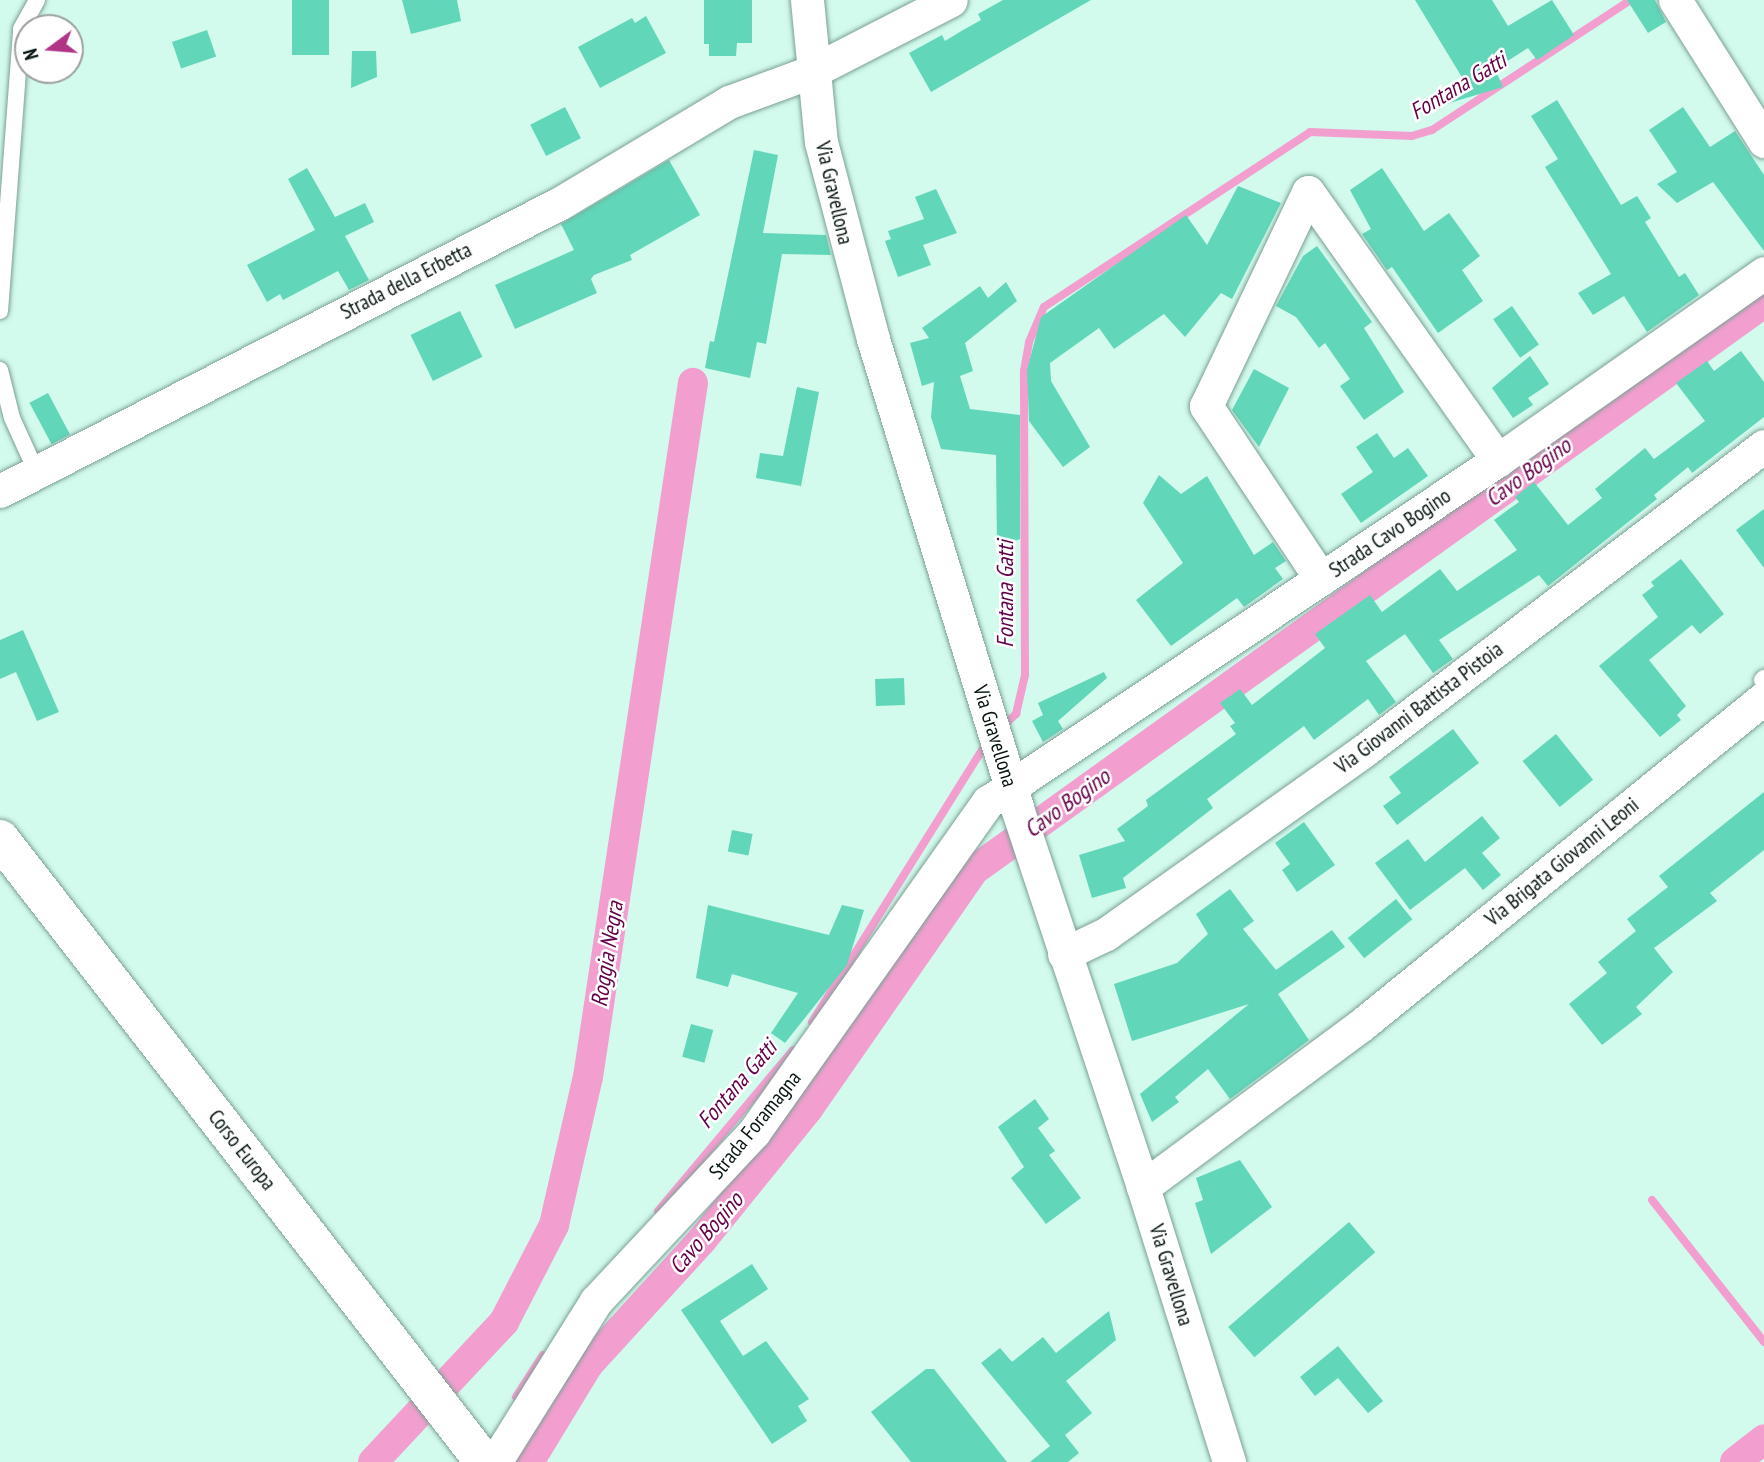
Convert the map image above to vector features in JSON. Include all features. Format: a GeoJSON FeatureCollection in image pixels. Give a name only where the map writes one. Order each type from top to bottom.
{"type":"FeatureCollection","features":[{"type":"Feature","properties":{"kind":"main road","name":"Corso Europa"},"geometry":{"type":"LineString","coordinates":[[0,839],[484,1462]]}},
{"type":"Feature","properties":{"kind":"street","name":"Via Gravellona"},"geometry":{"type":"LineString","coordinates":[[807,0],[811,72],[821,142],[846,246],[1013,796],[1143,1187],[1228,1462]]}},
{"type":"Feature","properties":{"kind":"street","name":"Strada della Erbetta"},"geometry":{"type":"LineString","coordinates":[[0,491],[562,202],[729,102],[811,72],[951,0]]}},
{"type":"Feature","properties":{"kind":"street"},"geometry":{"type":"LineString","coordinates":[[1675,0],[1764,141]]}},
{"type":"Feature","properties":{"kind":"street"},"geometry":{"type":"LineString","coordinates":[[1321,579],[1206,406],[1308,192],[1498,460]]}},
{"type":"Feature","properties":{"kind":"street","name":"Strada Cavo Bogino"},"geometry":{"type":"LineString","coordinates":[[1013,796],[1764,273]]}},
{"type":"Feature","properties":{"kind":"street","name":"Via Giovanni Battista Pistoia"},"geometry":{"type":"LineString","coordinates":[[1064,954],[1106,934],[1362,752],[1764,446]]}},
{"type":"Feature","properties":{"kind":"street","name":"Via Brigata Giovanni Leoni"},"geometry":{"type":"LineString","coordinates":[[1143,1187],[1360,1026],[1763,685]]}},
{"type":"Feature","properties":{"kind":"street","name":"Strada Foramagna"},"geometry":{"type":"LineString","coordinates":[[495,1462],[596,1301],[754,1132],[988,802],[1013,796]]}},
{"type":"Feature","properties":{"kind":"lane"},"geometry":{"type":"LineString","coordinates":[[0,311],[21,29],[37,0]]}},
{"type":"Feature","properties":{"kind":"lane"},"geometry":{"type":"LineString","coordinates":[[0,370],[12,418],[36,471]]}},
{"type":"Feature","properties":{"kind":"building"},"geometry":{"type":"Polygon","coordinates":[[[292,0],[329,0],[329,55],[292,55],[292,0]]]}},
{"type":"Feature","properties":{"kind":"building"},"geometry":{"type":"Polygon","coordinates":[[[402,0],[457,0],[461,21],[411,34],[402,0]]]}},
{"type":"Feature","properties":{"kind":"building"},"geometry":{"type":"Polygon","coordinates":[[[704,0],[752,0],[752,43],[737,43],[736,56],[709,56],[709,44],[704,44],[704,0]]]}},
{"type":"Feature","properties":{"kind":"building"},"geometry":{"type":"Polygon","coordinates":[[[1003,0],[1091,0],[931,92],[909,53],[942,35],[945,41],[981,20],[978,14],[1003,0]]]}},
{"type":"Feature","properties":{"kind":"building"},"geometry":{"type":"Polygon","coordinates":[[[1415,0],[1492,0],[1508,26],[1552,0],[1574,35],[1537,60],[1528,48],[1495,69],[1503,87],[1426,110],[1422,101],[1463,79],[1415,0]]]}},
{"type":"Feature","properties":{"kind":"building"},"geometry":{"type":"Polygon","coordinates":[[[1627,0],[1655,0],[1666,22],[1648,33],[1627,0]]]}},
{"type":"Feature","properties":{"kind":"building"},"geometry":{"type":"Polygon","coordinates":[[[646,16],[666,53],[600,88],[578,47],[632,18],[635,23],[646,16]]]}},
{"type":"Feature","properties":{"kind":"building"},"geometry":{"type":"Polygon","coordinates":[[[207,30],[216,56],[181,69],[172,42],[207,30]]]}},
{"type":"Feature","properties":{"kind":"building"},"geometry":{"type":"Polygon","coordinates":[[[352,51],[376,51],[377,77],[351,88],[352,51]]]}},
{"type":"Feature","properties":{"kind":"building"},"geometry":{"type":"Polygon","coordinates":[[[1557,100],[1621,205],[1637,196],[1651,218],[1645,222],[1679,277],[1685,273],[1699,295],[1647,332],[1624,296],[1593,315],[1578,293],[1611,274],[1545,167],[1558,159],[1531,116],[1557,100]]]}},
{"type":"Feature","properties":{"kind":"building"},"geometry":{"type":"Polygon","coordinates":[[[565,107],[581,138],[546,156],[530,125],[565,107]]]}},
{"type":"Feature","properties":{"kind":"building"},"geometry":{"type":"Polygon","coordinates":[[[1683,107],[1710,147],[1735,131],[1764,175],[1764,251],[1713,182],[1677,203],[1657,184],[1677,172],[1649,130],[1683,107]]]}},
{"type":"Feature","properties":{"kind":"building"},"geometry":{"type":"Polygon","coordinates":[[[754,150],[778,155],[763,233],[826,235],[831,255],[782,254],[766,344],[757,342],[750,378],[705,368],[710,341],[714,342],[754,150]]]}},
{"type":"Feature","properties":{"kind":"building"},"geometry":{"type":"Polygon","coordinates":[[[669,160],[700,215],[630,255],[632,260],[594,275],[591,279],[597,293],[515,329],[495,285],[574,250],[561,224],[669,160]]]}},
{"type":"Feature","properties":{"kind":"building"},"geometry":{"type":"Polygon","coordinates":[[[307,168],[335,217],[365,203],[374,222],[345,236],[369,280],[349,290],[338,271],[283,300],[280,294],[267,302],[247,265],[315,230],[288,179],[307,168]]]}},
{"type":"Feature","properties":{"kind":"building"},"geometry":{"type":"Polygon","coordinates":[[[1382,168],[1424,231],[1449,213],[1480,256],[1462,270],[1483,301],[1438,333],[1392,267],[1387,270],[1362,234],[1371,229],[1350,190],[1382,168]]]}},
{"type":"Feature","properties":{"kind":"building"},"geometry":{"type":"Polygon","coordinates":[[[1238,186],[1281,203],[1232,299],[1221,293],[1185,337],[1164,314],[1114,349],[1099,328],[1050,363],[1051,381],[1090,447],[1063,467],[1029,421],[1027,370],[1041,317],[1186,215],[1207,245],[1238,186]]]}},
{"type":"Feature","properties":{"kind":"building"},"geometry":{"type":"Polygon","coordinates":[[[936,189],[957,233],[923,245],[931,265],[898,277],[885,241],[891,239],[888,231],[924,219],[915,197],[936,189]]]}},
{"type":"Feature","properties":{"kind":"building"},"geometry":{"type":"Polygon","coordinates":[[[1317,246],[1372,322],[1364,328],[1404,392],[1364,420],[1340,386],[1350,379],[1325,343],[1319,348],[1296,317],[1276,306],[1303,256],[1317,246]]]}},
{"type":"Feature","properties":{"kind":"building"},"geometry":{"type":"Polygon","coordinates":[[[1006,282],[1017,301],[965,343],[973,371],[960,376],[970,409],[1020,415],[1020,539],[997,548],[996,455],[941,449],[931,417],[934,382],[922,386],[910,343],[929,338],[922,328],[980,286],[988,298],[1006,282]]]}},
{"type":"Feature","properties":{"kind":"building"},"geometry":{"type":"Polygon","coordinates":[[[1512,306],[1539,345],[1520,358],[1493,319],[1512,306]]]}},
{"type":"Feature","properties":{"kind":"building"},"geometry":{"type":"Polygon","coordinates":[[[460,311],[482,357],[433,381],[411,335],[460,311]]]}},
{"type":"Feature","properties":{"kind":"building"},"geometry":{"type":"Polygon","coordinates":[[[1741,351],[1764,382],[1764,417],[1692,473],[1688,467],[1654,495],[1657,499],[1548,586],[1539,575],[1439,640],[1453,659],[1433,673],[1405,634],[1366,661],[1396,702],[1379,715],[1368,699],[1314,740],[1304,726],[1207,799],[1213,808],[1123,878],[1126,888],[1092,898],[1079,855],[1125,841],[1117,829],[1148,806],[1146,800],[1236,734],[1230,726],[1235,723],[1220,703],[1240,689],[1252,705],[1325,648],[1315,634],[1370,595],[1382,612],[1440,569],[1457,591],[1517,550],[1494,520],[1519,502],[1515,497],[1534,482],[1568,525],[1602,498],[1595,489],[1645,448],[1654,459],[1705,421],[1676,383],[1707,361],[1714,371],[1741,351]]]}},
{"type":"Feature","properties":{"kind":"building"},"geometry":{"type":"Polygon","coordinates":[[[1530,356],[1549,384],[1528,398],[1533,405],[1513,418],[1492,388],[1530,356]]]}},
{"type":"Feature","properties":{"kind":"building"},"geometry":{"type":"Polygon","coordinates":[[[1254,369],[1289,388],[1259,447],[1232,410],[1254,369]]]}},
{"type":"Feature","properties":{"kind":"building"},"geometry":{"type":"Polygon","coordinates":[[[797,387],[819,392],[801,486],[756,478],[760,453],[783,456],[797,387]]]}},
{"type":"Feature","properties":{"kind":"building"},"geometry":{"type":"Polygon","coordinates":[[[48,393],[70,434],[52,444],[29,403],[48,393]]]}},
{"type":"Feature","properties":{"kind":"building"},"geometry":{"type":"Polygon","coordinates":[[[1377,433],[1394,458],[1408,448],[1428,476],[1361,523],[1341,494],[1373,472],[1356,447],[1377,433]]]}},
{"type":"Feature","properties":{"kind":"building"},"geometry":{"type":"Polygon","coordinates":[[[1159,475],[1181,494],[1207,476],[1254,555],[1273,542],[1286,561],[1275,568],[1283,579],[1244,607],[1237,598],[1171,646],[1136,600],[1183,563],[1143,503],[1159,475]]]}},
{"type":"Feature","properties":{"kind":"building"},"geometry":{"type":"Polygon","coordinates":[[[1764,509],[1764,568],[1736,530],[1764,509]]]}},
{"type":"Feature","properties":{"kind":"building"},"geometry":{"type":"Polygon","coordinates":[[[1681,559],[1724,614],[1700,634],[1692,625],[1649,660],[1686,706],[1677,715],[1681,720],[1660,737],[1599,666],[1658,617],[1642,595],[1654,586],[1651,582],[1681,559]]]}},
{"type":"Feature","properties":{"kind":"building"},"geometry":{"type":"Polygon","coordinates":[[[23,630],[59,712],[37,721],[16,672],[0,679],[0,640],[23,630]]]}},
{"type":"Feature","properties":{"kind":"building"},"geometry":{"type":"Polygon","coordinates":[[[1104,672],[1107,678],[1058,721],[1063,729],[1043,742],[1032,721],[1043,715],[1038,703],[1104,672]]]}},
{"type":"Feature","properties":{"kind":"building"},"geometry":{"type":"Polygon","coordinates":[[[904,678],[905,705],[876,706],[875,679],[904,678]]]}},
{"type":"Feature","properties":{"kind":"building"},"geometry":{"type":"Polygon","coordinates":[[[1453,729],[1479,763],[1397,825],[1383,806],[1401,793],[1389,777],[1453,729]]]}},
{"type":"Feature","properties":{"kind":"building"},"geometry":{"type":"Polygon","coordinates":[[[1556,734],[1593,780],[1560,807],[1523,761],[1556,734]]]}},
{"type":"Feature","properties":{"kind":"building"},"geometry":{"type":"Polygon","coordinates":[[[1764,792],[1764,850],[1710,893],[1717,901],[1654,948],[1673,972],[1636,1007],[1642,1014],[1602,1045],[1569,1004],[1607,973],[1598,962],[1636,931],[1627,919],[1668,887],[1659,876],[1764,792]]]}},
{"type":"Feature","properties":{"kind":"building"},"geometry":{"type":"Polygon","coordinates":[[[1482,816],[1500,838],[1482,853],[1501,875],[1483,890],[1465,868],[1410,910],[1375,863],[1408,839],[1425,862],[1482,816]]]}},
{"type":"Feature","properties":{"kind":"building"},"geometry":{"type":"Polygon","coordinates":[[[1304,822],[1335,865],[1297,892],[1282,870],[1290,864],[1275,843],[1304,822]]]}},
{"type":"Feature","properties":{"kind":"building"},"geometry":{"type":"Polygon","coordinates":[[[732,830],[753,834],[748,856],[728,852],[732,830]]]}},
{"type":"Feature","properties":{"kind":"building"},"geometry":{"type":"Polygon","coordinates":[[[1230,889],[1254,921],[1243,929],[1276,970],[1332,930],[1345,947],[1278,994],[1309,1040],[1230,1099],[1208,1069],[1175,1097],[1179,1102],[1152,1122],[1140,1094],[1249,1004],[1132,1041],[1114,984],[1177,963],[1208,934],[1196,914],[1230,889]]]}},
{"type":"Feature","properties":{"kind":"building"},"geometry":{"type":"Polygon","coordinates":[[[1396,899],[1412,919],[1364,958],[1348,938],[1396,899]]]}},
{"type":"Feature","properties":{"kind":"building"},"geometry":{"type":"Polygon","coordinates":[[[708,905],[829,935],[842,905],[864,910],[847,965],[785,1043],[771,1033],[798,993],[732,974],[728,987],[696,978],[708,905]]]}},
{"type":"Feature","properties":{"kind":"building"},"geometry":{"type":"Polygon","coordinates":[[[691,1024],[713,1030],[704,1063],[682,1057],[691,1024]]]}},
{"type":"Feature","properties":{"kind":"building"},"geometry":{"type":"Polygon","coordinates":[[[1035,1099],[1049,1119],[1038,1128],[1055,1151],[1049,1155],[1081,1198],[1046,1224],[1011,1178],[1024,1167],[998,1127],[1035,1099]]]}},
{"type":"Feature","properties":{"kind":"building"},"geometry":{"type":"Polygon","coordinates":[[[1240,1160],[1272,1207],[1211,1254],[1195,1203],[1203,1200],[1196,1178],[1240,1160]]]}},
{"type":"Feature","properties":{"kind":"building"},"geometry":{"type":"Polygon","coordinates":[[[1349,1222],[1375,1252],[1254,1357],[1228,1327],[1349,1222]]]}},
{"type":"Feature","properties":{"kind":"building"},"geometry":{"type":"Polygon","coordinates":[[[752,1264],[768,1289],[720,1321],[743,1356],[766,1341],[809,1399],[798,1406],[807,1421],[772,1444],[681,1310],[752,1264]]]}},
{"type":"Feature","properties":{"kind":"building"},"geometry":{"type":"Polygon","coordinates":[[[1109,1311],[1116,1340],[1066,1381],[1092,1413],[1065,1435],[1079,1453],[1068,1462],[1030,1462],[1050,1446],[981,1363],[1000,1348],[1012,1362],[1043,1337],[1056,1353],[1109,1311]]]}},
{"type":"Feature","properties":{"kind":"building"},"geometry":{"type":"Polygon","coordinates":[[[1338,1346],[1383,1401],[1368,1413],[1338,1378],[1315,1396],[1300,1377],[1338,1346]]]}},
{"type":"Feature","properties":{"kind":"building"},"geometry":{"type":"Polygon","coordinates":[[[926,1369],[934,1369],[1007,1462],[911,1462],[871,1412],[926,1369]]]}},
{"type":"Feature","properties":{"kind":"waterway","name":"Fontana Gatti"},"geometry":{"type":"LineString","coordinates":[[1001,728],[1016,714],[1025,675],[1024,371],[1029,342],[1044,307],[1310,132],[1412,136],[1432,130],[1631,0]]}},
{"type":"Feature","properties":{"kind":"waterway","name":"Cavo Bogino"},"geometry":{"type":"LineString","coordinates":[[529,1462],[588,1365],[702,1240],[808,1109],[974,870],[1764,303]]}},
{"type":"Feature","properties":{"kind":"waterway","name":"Roggia Negra"},"geometry":{"type":"LineString","coordinates":[[373,1462],[504,1322],[554,1225],[588,1077],[693,383]]}},
{"type":"Feature","properties":{"kind":"waterway","name":"Fontana Gatti"},"geometry":{"type":"LineString","coordinates":[[812,1022],[987,742]]}},
{"type":"Feature","properties":{"kind":"waterway","name":"Fontana Gatti"},"geometry":{"type":"LineString","coordinates":[[658,1211],[793,1050]]}},
{"type":"Feature","properties":{"kind":"waterway"},"geometry":{"type":"LineString","coordinates":[[1652,1200],[1764,1342]]}},
{"type":"Feature","properties":{"kind":"waterway","name":"Fontana Gatti"},"geometry":{"type":"LineString","coordinates":[[516,1397],[543,1355]]}},
{"type":"Feature","properties":{"kind":"waterway"},"geometry":{"type":"LineString","coordinates":[[1735,1462],[1764,1439]]}}]}
